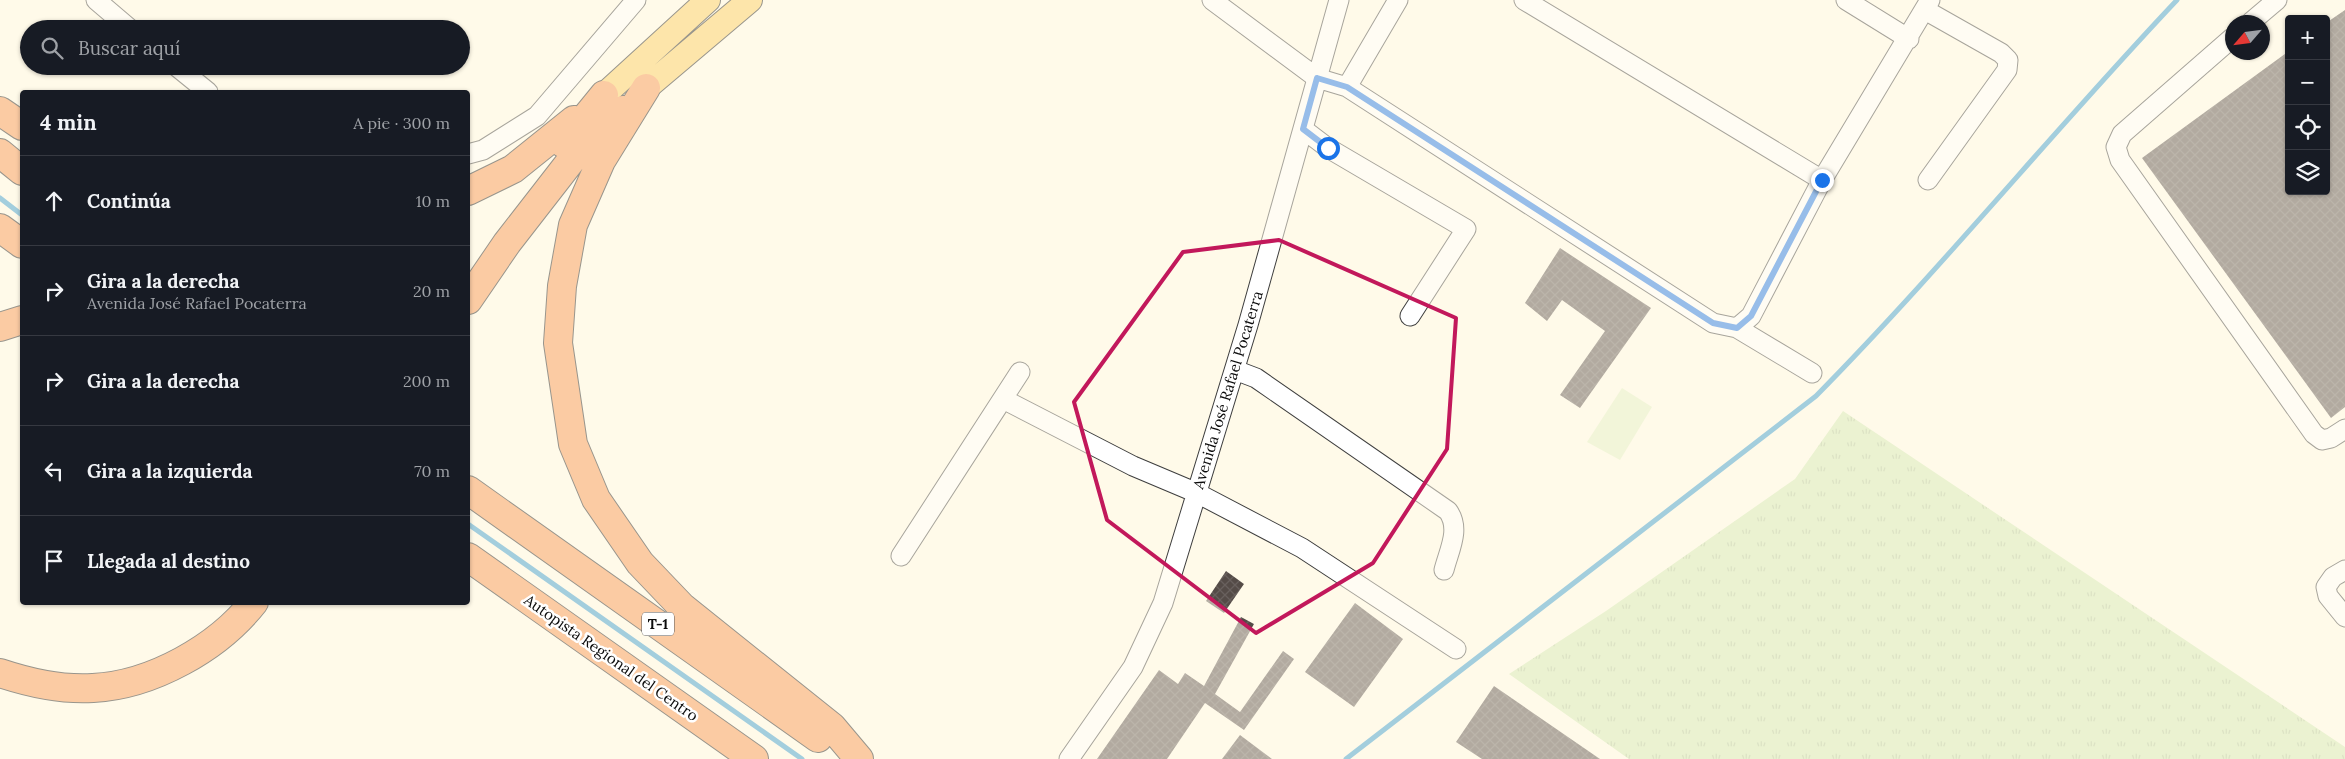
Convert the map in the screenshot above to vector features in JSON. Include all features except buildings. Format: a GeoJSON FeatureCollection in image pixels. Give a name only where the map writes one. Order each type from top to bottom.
{"type":"FeatureCollection","features":[{"type":"Feature","properties":{"kind":"highway"},"geometry":{"type":"LineString","coordinates":[[470,297],[507,243],[580,149],[646,88]]}},
{"type":"Feature","properties":{"kind":"highway"},"geometry":{"type":"LineString","coordinates":[[646,88],[601,161],[573,225],[562,286],[558,342],[572,444],[596,498],[640,563],[682,608],[832,727],[859,759]]}},
{"type":"Feature","properties":{"kind":"highway"},"geometry":{"type":"LineString","coordinates":[[470,191],[513,169],[604,95]]}},
{"type":"Feature","properties":{"kind":"highway"},"geometry":{"type":"LineString","coordinates":[[470,270],[524,193],[604,95]]}},
{"type":"Feature","properties":{"kind":"highway"},"geometry":{"type":"LineString","coordinates":[[0,111],[20,125]]}},
{"type":"Feature","properties":{"kind":"highway"},"geometry":{"type":"LineString","coordinates":[[0,153],[20,170]]}},
{"type":"Feature","properties":{"kind":"highway"},"geometry":{"type":"LineString","coordinates":[[0,228],[20,243]]}},
{"type":"Feature","properties":{"kind":"highway"},"geometry":{"type":"LineString","coordinates":[[0,327],[20,321]]}},
{"type":"Feature","properties":{"kind":"highway","name":"T-1"},"geometry":{"type":"LineString","coordinates":[[470,491],[848,759]]}},
{"type":"Feature","properties":{"kind":"highway","name":"Autopista Regional del Centro"},"geometry":{"type":"LineString","coordinates":[[470,558],[754,759]]}},
{"type":"Feature","properties":{"kind":"highway"},"geometry":{"type":"LineString","coordinates":[[0,661],[10,666],[47,674],[80,674],[118,669],[157,656],[192,635],[227,605]]}},
{"type":"Feature","properties":{"kind":"highway"},"geometry":{"type":"LineString","coordinates":[[0,673],[22,680],[59,687],[94,688],[146,677],[186,658],[222,634],[251,605]]}},
{"type":"Feature","properties":{"kind":"main road"},"geometry":{"type":"LineString","coordinates":[[604,95],[708,0]]}},
{"type":"Feature","properties":{"kind":"main road"},"geometry":{"type":"LineString","coordinates":[[646,88],[750,0]]}},
{"type":"Feature","properties":{"kind":"street"},"geometry":{"type":"LineString","coordinates":[[96,0],[119,20]]}},
{"type":"Feature","properties":{"kind":"street"},"geometry":{"type":"LineString","coordinates":[[470,153],[483,150],[537,116],[636,0]]}},
{"type":"Feature","properties":{"kind":"street"},"geometry":{"type":"LineString","coordinates":[[1212,0],[1317,78],[1347,87],[1713,323],[1737,328],[1812,373]]}},
{"type":"Feature","properties":{"kind":"street","name":"Avenida José Rafael Pocaterra"},"geometry":{"type":"LineString","coordinates":[[1068,759],[1133,667],[1163,603],[1235,370],[1339,0]]}},
{"type":"Feature","properties":{"kind":"street"},"geometry":{"type":"LineString","coordinates":[[1347,87],[1398,0]]}},
{"type":"Feature","properties":{"kind":"street"},"geometry":{"type":"LineString","coordinates":[[1524,0],[1822,180]]}},
{"type":"Feature","properties":{"kind":"street"},"geometry":{"type":"LineString","coordinates":[[1846,0],[1909,39]]}},
{"type":"Feature","properties":{"kind":"street"},"geometry":{"type":"LineString","coordinates":[[2259,15],[2277,0]]}},
{"type":"Feature","properties":{"kind":"street"},"geometry":{"type":"LineString","coordinates":[[1737,328],[1751,316],[1822,180],[1928,5],[2001,53],[2008,60],[2007,70],[1928,180]]}},
{"type":"Feature","properties":{"kind":"street"},"geometry":{"type":"LineString","coordinates":[[2225,44],[2122,134],[2116,147],[2120,160],[2314,434],[2322,440],[2332,438],[2345,429]]}},
{"type":"Feature","properties":{"kind":"street"},"geometry":{"type":"LineString","coordinates":[[187,75],[206,90]]}},
{"type":"Feature","properties":{"kind":"street"},"geometry":{"type":"LineString","coordinates":[[1303,129],[1328,148],[1466,229],[1410,316]]}},
{"type":"Feature","properties":{"kind":"street"},"geometry":{"type":"LineString","coordinates":[[1235,370],[1256,378],[1448,511],[1454,519],[1456,528],[1444,570]]}},
{"type":"Feature","properties":{"kind":"street"},"geometry":{"type":"LineString","coordinates":[[901,556],[1020,372]]}},
{"type":"Feature","properties":{"kind":"street"},"geometry":{"type":"LineString","coordinates":[[1003,399],[1132,466],[1197,493],[1302,548],[1456,648]]}},
{"type":"Feature","properties":{"kind":"street"},"geometry":{"type":"LineString","coordinates":[[2345,570],[2333,577],[2326,587],[2328,596],[2345,617]]}},
{"type":"Feature","properties":{"kind":"highlighted area"},"geometry":{"type":"Polygon","coordinates":[[[1279,240],[1456,318],[1447,449],[1373,563],[1256,633],[1107,520],[1074,402],[1183,252],[1279,240]]]}},
{"type":"Feature","properties":{"kind":"green space"},"geometry":{"type":"Polygon","coordinates":[[[1622,388],[1652,407],[1620,460],[1587,442],[1622,388]]]}},
{"type":"Feature","properties":{"kind":"green space"},"geometry":{"type":"Polygon","coordinates":[[[1843,411],[2345,747],[2345,759],[1629,759],[1509,674],[1606,611],[1795,479],[1843,411]]]}},
{"type":"Feature","properties":{"kind":"waterway"},"geometry":{"type":"LineString","coordinates":[[1346,759],[1816,396],[1908,299],[2177,0]]}},
{"type":"Feature","properties":{"kind":"waterway"},"geometry":{"type":"LineString","coordinates":[[0,198],[20,213]]}},
{"type":"Feature","properties":{"kind":"waterway"},"geometry":{"type":"LineString","coordinates":[[470,525],[802,759]]}},
{"type":"Feature","properties":{"kind":"route"},"geometry":{"type":"LineString","coordinates":[[1328,148],[1303,129],[1317,78],[1347,87],[1713,323],[1737,328],[1751,316],[1822,180]]}}]}
